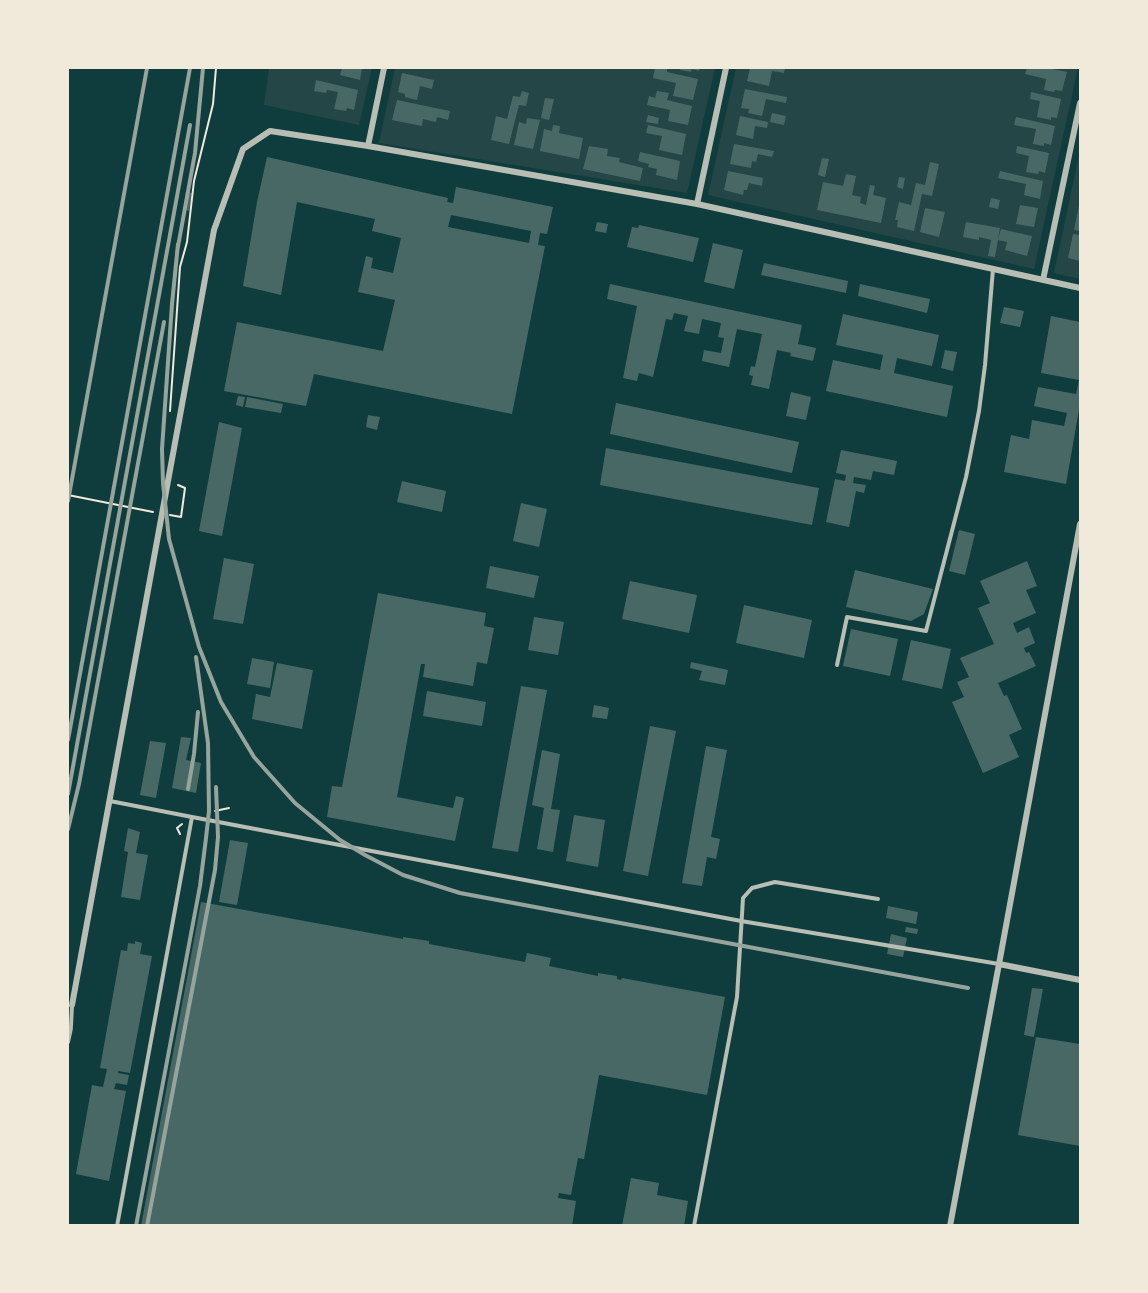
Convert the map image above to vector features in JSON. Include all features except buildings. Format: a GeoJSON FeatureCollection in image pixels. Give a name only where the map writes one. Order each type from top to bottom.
{"type":"FeatureCollection","features":[{"type":"Feature","properties":{"kind":"street"},"geometry":{"type":"LineString","coordinates":[[368,146],[384,68]]}},
{"type":"Feature","properties":{"kind":"street"},"geometry":{"type":"LineString","coordinates":[[697,204],[726,68]]}},
{"type":"Feature","properties":{"kind":"street"},"geometry":{"type":"LineString","coordinates":[[1042,280],[1080,103]]}},
{"type":"Feature","properties":{"kind":"street"},"geometry":{"type":"LineString","coordinates":[[72,1005],[214,230],[243,149],[270,131],[368,146],[697,204],[1080,288]]}},
{"type":"Feature","properties":{"kind":"street"},"geometry":{"type":"LineString","coordinates":[[950,1226],[1080,524]]}},
{"type":"Feature","properties":{"kind":"street"},"geometry":{"type":"LineString","coordinates":[[999,964],[1080,980]]}},
{"type":"Feature","properties":{"kind":"lane"},"geometry":{"type":"LineString","coordinates":[[837,665],[847,616],[926,631],[966,477],[979,411],[993,269]]}},
{"type":"Feature","properties":{"kind":"lane"},"geometry":{"type":"LineString","coordinates":[[110,801],[741,921],[999,964]]}},
{"type":"Feature","properties":{"kind":"lane"},"geometry":{"type":"LineString","coordinates":[[117,1226],[192,817]]}},
{"type":"Feature","properties":{"kind":"lane"},"geometry":{"type":"LineString","coordinates":[[694,1226],[737,997],[743,898],[752,888],[775,882],[878,899]]}},
{"type":"Feature","properties":{"kind":"lane"},"geometry":{"type":"LineString","coordinates":[[68,1042],[72,1005]]}},
{"type":"Feature","properties":{"kind":"lane"},"geometry":{"type":"LineString","coordinates":[[68,1031],[71,1026]]}},
{"type":"Feature","properties":{"kind":"path"},"geometry":{"type":"LineString","coordinates":[[169,420],[180,267],[187,242],[194,181],[213,104],[216,68]]}},
{"type":"Feature","properties":{"kind":"path"},"geometry":{"type":"LineString","coordinates":[[170,515],[182,517],[184,488],[175,484]]}},
{"type":"Feature","properties":{"kind":"path"},"geometry":{"type":"LineString","coordinates":[[68,495],[159,513]]}},
{"type":"Feature","properties":{"kind":"shaded area"},"geometry":{"type":"Polygon","coordinates":[[[269,68],[372,68],[359,125],[264,105],[269,68]]]}},
{"type":"Feature","properties":{"kind":"shaded area"},"geometry":{"type":"Polygon","coordinates":[[[395,68],[715,68],[687,193],[379,143],[395,68]]]}},
{"type":"Feature","properties":{"kind":"shaded area"},"geometry":{"type":"Polygon","coordinates":[[[736,68],[1078,68],[1034,269],[708,195],[736,68]]]}},
{"type":"Feature","properties":{"kind":"shaded area"},"geometry":{"type":"Polygon","coordinates":[[[1080,150],[1080,279],[1054,273],[1080,150]]]}},
{"type":"Feature","properties":{"kind":"railway"},"geometry":{"type":"LineString","coordinates":[[68,501],[147,68]]}},
{"type":"Feature","properties":{"kind":"railway"},"geometry":{"type":"LineString","coordinates":[[68,740],[190,68]]}},
{"type":"Feature","properties":{"kind":"railway"},"geometry":{"type":"LineString","coordinates":[[177,252],[195,153],[203,68]]}},
{"type":"Feature","properties":{"kind":"railway"},"geometry":{"type":"LineString","coordinates":[[68,794],[190,125]]}},
{"type":"Feature","properties":{"kind":"railway"},"geometry":{"type":"LineString","coordinates":[[178,244],[162,449],[169,539],[199,647],[221,702],[254,757],[295,803],[340,840],[365,855],[403,875],[460,893],[968,988]]}},
{"type":"Feature","properties":{"kind":"railway"},"geometry":{"type":"LineString","coordinates":[[68,829],[79,784],[164,322]]}},
{"type":"Feature","properties":{"kind":"railway"},"geometry":{"type":"LineString","coordinates":[[136,1226],[200,886],[209,811],[208,743],[196,657]]}},
{"type":"Feature","properties":{"kind":"railway"},"geometry":{"type":"LineString","coordinates":[[188,789],[198,712]]}},
{"type":"Feature","properties":{"kind":"railway"},"geometry":{"type":"LineString","coordinates":[[147,1226],[215,870],[218,837],[216,787]]}}]}
